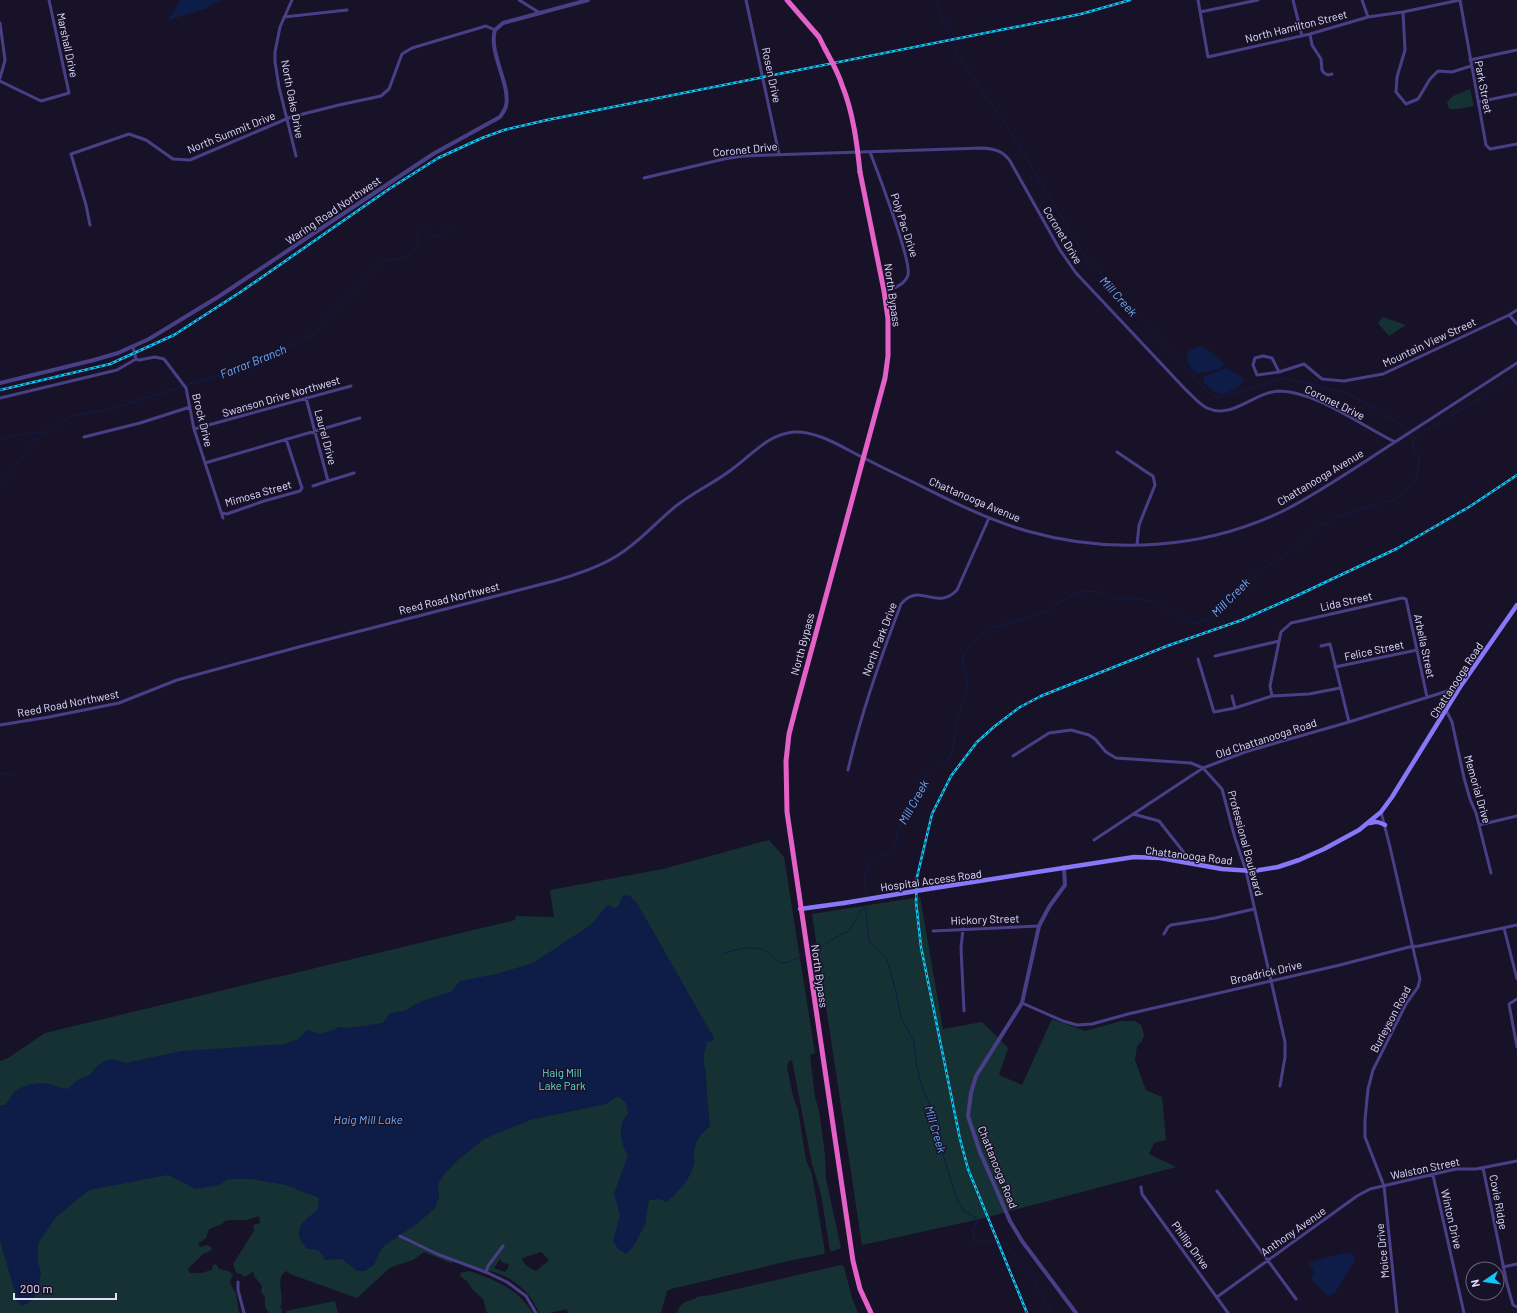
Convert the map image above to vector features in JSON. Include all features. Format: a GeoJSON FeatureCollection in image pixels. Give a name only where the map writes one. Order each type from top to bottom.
{"type":"FeatureCollection","features":[{"type":"Feature","properties":{"kind":"highway","name":"North Bypass"},"geometry":{"type":"LineString","coordinates":[[787,0],[819,37],[840,79],[851,115],[860,172],[884,291],[888,319],[885,378],[789,734],[786,782],[786,812],[853,1261],[860,1289],[871,1313]]}},
{"type":"Feature","properties":{"kind":"main road","name":"Chattanooga Road"},"geometry":{"type":"LineString","coordinates":[[1064,868],[1134,857],[1160,858],[1246,871],[1278,867],[1299,860],[1345,838],[1381,812],[1392,797],[1460,686],[1517,605]]}},
{"type":"Feature","properties":{"kind":"main road"},"geometry":{"type":"LineString","coordinates":[[1366,824],[1376,821],[1385,825]]}},
{"type":"Feature","properties":{"kind":"main road","name":"Hospital Access Road"},"geometry":{"type":"LineString","coordinates":[[800,909],[1064,868]]}},
{"type":"Feature","properties":{"kind":"street","name":"Marshall Drive"},"geometry":{"type":"LineString","coordinates":[[0,80],[41,101],[69,93],[49,0]]}},
{"type":"Feature","properties":{"kind":"street","name":"North Oaks Drive"},"geometry":{"type":"LineString","coordinates":[[292,0],[278,33],[275,62],[279,87],[296,156]]}},
{"type":"Feature","properties":{"kind":"street"},"geometry":{"type":"LineString","coordinates":[[519,0],[540,13]]}},
{"type":"Feature","properties":{"kind":"street"},"geometry":{"type":"LineString","coordinates":[[495,30],[503,23],[588,0]]}},
{"type":"Feature","properties":{"kind":"street","name":"Rosen Drive"},"geometry":{"type":"LineString","coordinates":[[746,0],[779,154]]}},
{"type":"Feature","properties":{"kind":"street"},"geometry":{"type":"LineString","coordinates":[[1198,0],[1200,12],[1258,0]]}},
{"type":"Feature","properties":{"kind":"street"},"geometry":{"type":"LineString","coordinates":[[1293,0],[1302,36]]}},
{"type":"Feature","properties":{"kind":"street"},"geometry":{"type":"LineString","coordinates":[[1362,0],[1368,17]]}},
{"type":"Feature","properties":{"kind":"street","name":"North Hamilton Street"},"geometry":{"type":"LineString","coordinates":[[1200,12],[1208,56],[1302,36],[1368,17],[1403,12],[1460,0]]}},
{"type":"Feature","properties":{"kind":"street","name":"Park Street"},"geometry":{"type":"LineString","coordinates":[[1460,0],[1471,66],[1488,147],[1490,149],[1494,149],[1517,144]]}},
{"type":"Feature","properties":{"kind":"street"},"geometry":{"type":"LineString","coordinates":[[284,17],[289,18],[347,10]]}},
{"type":"Feature","properties":{"kind":"street"},"geometry":{"type":"LineString","coordinates":[[1403,12],[1405,50],[1397,77],[1396,92],[1406,104],[1418,100],[1430,79],[1438,71],[1452,72],[1471,66]]}},
{"type":"Feature","properties":{"kind":"street"},"geometry":{"type":"LineString","coordinates":[[0,25],[5,60],[0,80]]}},
{"type":"Feature","properties":{"kind":"street","name":"North Summit Drive"},"geometry":{"type":"LineString","coordinates":[[90,225],[86,205],[71,154],[129,134],[146,140],[173,159],[190,160],[287,119],[339,105],[382,96],[388,89],[402,54],[416,47],[486,26],[495,30]]}},
{"type":"Feature","properties":{"kind":"street","name":"Waring Road Northwest"},"geometry":{"type":"LineString","coordinates":[[0,382],[79,364],[133,347],[168,329],[433,154],[500,117],[506,106],[506,95],[493,42],[495,30]]}},
{"type":"Feature","properties":{"kind":"street"},"geometry":{"type":"LineString","coordinates":[[1310,34],[1312,45],[1321,59],[1322,70],[1328,75],[1332,74]]}},
{"type":"Feature","properties":{"kind":"street"},"geometry":{"type":"LineString","coordinates":[[1470,60],[1517,50]]}},
{"type":"Feature","properties":{"kind":"street"},"geometry":{"type":"LineString","coordinates":[[1478,102],[1517,94]]}},
{"type":"Feature","properties":{"kind":"street","name":"Coronet Drive"},"geometry":{"type":"LineString","coordinates":[[644,178],[724,159],[779,154],[991,148],[1001,152],[1010,161],[1060,250],[1076,273],[1176,379],[1202,404],[1214,410],[1228,410],[1268,392],[1289,392],[1313,399],[1395,442]]}},
{"type":"Feature","properties":{"kind":"street","name":"Poly Pac Drive"},"geometry":{"type":"LineString","coordinates":[[870,152],[909,269],[907,278],[894,288],[884,291]]}},
{"type":"Feature","properties":{"kind":"street","name":"Mountain View Street"},"geometry":{"type":"LineString","coordinates":[[1279,372],[1272,358],[1263,356],[1255,358],[1253,365],[1257,375],[1279,372],[1304,364],[1322,379],[1344,381],[1383,374],[1517,310]]}},
{"type":"Feature","properties":{"kind":"street"},"geometry":{"type":"LineString","coordinates":[[1509,315],[1517,324]]}},
{"type":"Feature","properties":{"kind":"street"},"geometry":{"type":"LineString","coordinates":[[0,398],[117,370],[136,359],[133,347]]}},
{"type":"Feature","properties":{"kind":"street","name":"Brock Drive"},"geometry":{"type":"LineString","coordinates":[[136,359],[139,360],[155,357],[164,359],[186,388],[194,429],[223,518]]}},
{"type":"Feature","properties":{"kind":"street"},"geometry":{"type":"LineString","coordinates":[[1395,442],[1517,363]]}},
{"type":"Feature","properties":{"kind":"street","name":"Swanson Drive Northwest"},"geometry":{"type":"LineString","coordinates":[[194,429],[350,386]]}},
{"type":"Feature","properties":{"kind":"street","name":"Laurel Drive"},"geometry":{"type":"LineString","coordinates":[[306,398],[328,480]]}},
{"type":"Feature","properties":{"kind":"street"},"geometry":{"type":"LineString","coordinates":[[84,437],[140,423],[190,407]]}},
{"type":"Feature","properties":{"kind":"street"},"geometry":{"type":"LineString","coordinates":[[205,463],[314,430],[360,418]]}},
{"type":"Feature","properties":{"kind":"street","name":"Reed Road Northwest"},"geometry":{"type":"LineString","coordinates":[[0,725],[119,703],[177,680],[554,581],[579,573],[609,560],[629,548],[676,506],[730,471],[771,438],[783,434],[799,432],[813,435],[844,447],[864,458]]}},
{"type":"Feature","properties":{"kind":"street","name":"Mimosa Street"},"geometry":{"type":"LineString","coordinates":[[222,513],[227,514],[264,501],[300,491],[302,488],[286,439]]}},
{"type":"Feature","properties":{"kind":"street","name":"Chattanooga Avenue"},"geometry":{"type":"LineString","coordinates":[[864,458],[989,518],[1025,530],[1066,540],[1099,544],[1137,545],[1168,544],[1192,540],[1233,530],[1267,518],[1311,495],[1395,442]]}},
{"type":"Feature","properties":{"kind":"street"},"geometry":{"type":"LineString","coordinates":[[1117,452],[1153,476],[1155,480],[1154,491],[1139,525],[1137,545]]}},
{"type":"Feature","properties":{"kind":"street"},"geometry":{"type":"LineString","coordinates":[[313,486],[354,473]]}},
{"type":"Feature","properties":{"kind":"street","name":"North Park Drive"},"geometry":{"type":"LineString","coordinates":[[848,770],[871,684],[901,604],[908,597],[913,595],[922,595],[941,599],[951,596],[958,590],[989,518]]}},
{"type":"Feature","properties":{"kind":"street","name":"Lida Street"},"geometry":{"type":"LineString","coordinates":[[1279,641],[1281,632],[1291,624],[1402,598],[1406,599]]}},
{"type":"Feature","properties":{"kind":"street","name":"Arbella Street"},"geometry":{"type":"LineString","coordinates":[[1406,599],[1427,697]]}},
{"type":"Feature","properties":{"kind":"street"},"geometry":{"type":"LineString","coordinates":[[1215,656],[1279,641],[1270,686],[1272,696]]}},
{"type":"Feature","properties":{"kind":"street"},"geometry":{"type":"LineString","coordinates":[[1321,646],[1330,644],[1349,722]]}},
{"type":"Feature","properties":{"kind":"street","name":"Felice Street"},"geometry":{"type":"LineString","coordinates":[[1335,667],[1417,650]]}},
{"type":"Feature","properties":{"kind":"street"},"geometry":{"type":"LineString","coordinates":[[1198,659],[1214,712],[1235,708],[1272,696],[1309,694],[1340,688]]}},
{"type":"Feature","properties":{"kind":"street","name":"Old Chattanooga Road"},"geometry":{"type":"LineString","coordinates":[[1094,840],[1203,768],[1248,751],[1349,722],[1460,686]]}},
{"type":"Feature","properties":{"kind":"street"},"geometry":{"type":"LineString","coordinates":[[1232,696],[1235,708]]}},
{"type":"Feature","properties":{"kind":"street","name":"Memorial Drive"},"geometry":{"type":"LineString","coordinates":[[1446,709],[1452,722],[1468,794],[1479,825],[1491,873]]}},
{"type":"Feature","properties":{"kind":"street"},"geometry":{"type":"LineString","coordinates":[[1013,756],[1049,733],[1071,730],[1089,735],[1095,739],[1106,752],[1116,758],[1191,763],[1203,768]]}},
{"type":"Feature","properties":{"kind":"street","name":"Professional Boulevard"},"geometry":{"type":"LineString","coordinates":[[1203,768],[1222,790],[1246,871],[1286,1042],[1280,1086]]}},
{"type":"Feature","properties":{"kind":"street","name":"Burleyson Road"},"geometry":{"type":"LineString","coordinates":[[1381,812],[1420,979],[1419,984],[1406,1004],[1385,1046],[1374,1070],[1368,1089],[1365,1125],[1366,1138],[1384,1186]]}},
{"type":"Feature","properties":{"kind":"street"},"geometry":{"type":"LineString","coordinates":[[1133,814],[1159,821],[1191,863]]}},
{"type":"Feature","properties":{"kind":"street"},"geometry":{"type":"LineString","coordinates":[[1479,825],[1517,816]]}},
{"type":"Feature","properties":{"kind":"street","name":"Chattanooga Road"},"geometry":{"type":"LineString","coordinates":[[1064,868],[1065,885],[1049,906],[1039,926],[1022,1003],[976,1076],[971,1093],[968,1116],[980,1152],[1010,1221],[1022,1241],[1076,1313]]}},
{"type":"Feature","properties":{"kind":"street"},"geometry":{"type":"LineString","coordinates":[[1164,934],[1171,925],[1215,918],[1254,909]]}},
{"type":"Feature","properties":{"kind":"street","name":"Broadrick Drive"},"geometry":{"type":"LineString","coordinates":[[1022,1003],[1063,1021],[1077,1025],[1092,1024],[1128,1014],[1412,947],[1517,925]]}},
{"type":"Feature","properties":{"kind":"street","name":"Hickory Street"},"geometry":{"type":"LineString","coordinates":[[933,931],[1039,926]]}},
{"type":"Feature","properties":{"kind":"street"},"geometry":{"type":"LineString","coordinates":[[1504,928],[1517,979]]}},
{"type":"Feature","properties":{"kind":"street"},"geometry":{"type":"LineString","coordinates":[[963,929],[961,948],[964,1011]]}},
{"type":"Feature","properties":{"kind":"street"},"geometry":{"type":"LineString","coordinates":[[1517,999],[1509,1004],[1517,1047]]}},
{"type":"Feature","properties":{"kind":"street","name":"Walston Street"},"geometry":{"type":"LineString","coordinates":[[1384,1186],[1456,1169],[1483,1168],[1517,1161]]}},
{"type":"Feature","properties":{"kind":"street","name":"Covie Ridge"},"geometry":{"type":"LineString","coordinates":[[1483,1168],[1502,1261]]}},
{"type":"Feature","properties":{"kind":"street","name":"Winton Drive"},"geometry":{"type":"LineString","coordinates":[[1433,1175],[1464,1313]]}},
{"type":"Feature","properties":{"kind":"street","name":"Anthony Avenue"},"geometry":{"type":"LineString","coordinates":[[1216,1297],[1357,1196],[1370,1189],[1384,1186]]}},
{"type":"Feature","properties":{"kind":"street","name":"Moice Drive"},"geometry":{"type":"LineString","coordinates":[[1384,1186],[1397,1313]]}},
{"type":"Feature","properties":{"kind":"street","name":"Phillip Drive"},"geometry":{"type":"LineString","coordinates":[[1141,1188],[1142,1194],[1228,1313]]}},
{"type":"Feature","properties":{"kind":"street"},"geometry":{"type":"LineString","coordinates":[[1217,1191],[1296,1299]]}},
{"type":"Feature","properties":{"kind":"street"},"geometry":{"type":"LineString","coordinates":[[400,1236],[437,1254],[486,1272],[507,1282],[526,1296],[536,1313]]}},
{"type":"Feature","properties":{"kind":"street"},"geometry":{"type":"LineString","coordinates":[[486,1272],[488,1266],[503,1246]]}},
{"type":"Feature","properties":{"kind":"street"},"geometry":{"type":"LineString","coordinates":[[1505,1267],[1517,1264]]}},
{"type":"Feature","properties":{"kind":"street","name":"Covie Ridge"},"geometry":{"type":"LineString","coordinates":[[1505,1275],[1513,1305],[1517,1307]]}},
{"type":"Feature","properties":{"kind":"street"},"geometry":{"type":"LineString","coordinates":[[238,1282],[238,1290],[244,1313]]}},
{"type":"Feature","properties":{"kind":"green space"},"geometry":{"type":"Polygon","coordinates":[[[1470,89],[1474,106],[1449,109],[1447,102],[1453,96],[1470,89]]]}},
{"type":"Feature","properties":{"kind":"green space"},"geometry":{"type":"Polygon","coordinates":[[[1383,317],[1406,325],[1389,336],[1378,323],[1383,317]]]}},
{"type":"Feature","properties":{"kind":"green space","name":"Haig Mill Lake Park"},"geometry":{"type":"Polygon","coordinates":[[[769,840],[784,857],[815,1053],[810,1055],[815,1097],[819,1111],[825,1155],[826,1179],[841,1248],[830,1251],[821,1194],[812,1164],[792,1060],[789,1061],[787,1066],[793,1096],[798,1110],[806,1160],[812,1174],[825,1252],[824,1254],[671,1289],[667,1291],[661,1313],[568,1313],[567,1309],[549,1313],[539,1313],[526,1292],[507,1277],[491,1271],[490,1272],[452,1261],[451,1263],[424,1252],[413,1260],[391,1267],[357,1298],[290,1274],[287,1271],[281,1277],[280,1282],[282,1298],[280,1308],[282,1308],[282,1313],[269,1313],[265,1307],[265,1297],[261,1292],[262,1286],[253,1272],[244,1277],[241,1274],[236,1273],[233,1264],[254,1231],[253,1225],[260,1223],[259,1216],[247,1220],[225,1221],[222,1224],[209,1229],[206,1238],[198,1244],[200,1247],[207,1245],[211,1247],[212,1250],[203,1254],[188,1269],[190,1273],[201,1273],[212,1270],[213,1265],[216,1264],[219,1269],[233,1274],[230,1282],[236,1293],[239,1313],[0,1313],[0,1061],[8,1058],[45,1033],[511,921],[515,920],[516,916],[554,917],[550,890],[663,869],[769,840]],[[541,1252],[522,1259],[524,1263],[536,1271],[549,1260],[541,1252]],[[500,1259],[494,1268],[505,1272],[509,1264],[503,1263],[500,1259]]]}},
{"type":"Feature","properties":{"kind":"green space"},"geometry":{"type":"Polygon","coordinates":[[[920,897],[943,1029],[982,1022],[1008,1048],[999,1075],[1022,1085],[1052,1019],[1085,1031],[1121,1021],[1135,1021],[1141,1025],[1144,1035],[1142,1041],[1137,1046],[1135,1060],[1146,1090],[1162,1097],[1166,1140],[1154,1143],[1149,1154],[1176,1167],[980,1219],[862,1245],[812,914],[920,897]]]}},
{"type":"Feature","properties":{"kind":"green space"},"geometry":{"type":"Polygon","coordinates":[[[841,1265],[844,1267],[852,1298],[858,1313],[677,1313],[683,1303],[695,1299],[696,1297],[711,1295],[841,1265]]]}},
{"type":"Feature","properties":{"kind":"green space"},"geometry":{"type":"Polygon","coordinates":[[[470,1271],[506,1286],[527,1304],[533,1313],[487,1313],[483,1299],[473,1290],[467,1281],[461,1277],[460,1273],[470,1271]]]}},
{"type":"Feature","properties":{"kind":"green space"},"geometry":{"type":"Polygon","coordinates":[[[335,1301],[338,1313],[287,1313],[286,1311],[335,1301]]]}},
{"type":"Feature","properties":{"kind":"water"},"geometry":{"type":"Polygon","coordinates":[[[181,0],[221,0],[205,9],[168,20],[181,0]]]}},
{"type":"Feature","properties":{"kind":"water"},"geometry":{"type":"Polygon","coordinates":[[[1198,346],[1209,351],[1215,356],[1224,364],[1223,367],[1213,371],[1196,373],[1189,365],[1186,356],[1190,350],[1198,346]]]}},
{"type":"Feature","properties":{"kind":"water"},"geometry":{"type":"Polygon","coordinates":[[[1227,368],[1244,378],[1241,384],[1236,388],[1222,394],[1215,392],[1204,383],[1203,377],[1227,368]]]}},
{"type":"Feature","properties":{"kind":"water","name":"Haig Mill Lake"},"geometry":{"type":"Polygon","coordinates":[[[623,895],[630,896],[637,903],[714,1038],[713,1041],[707,1042],[704,1054],[710,1126],[696,1143],[692,1170],[684,1185],[667,1202],[659,1199],[649,1200],[645,1225],[633,1247],[626,1254],[619,1250],[613,1241],[620,1215],[614,1194],[628,1155],[623,1146],[621,1129],[622,1124],[628,1114],[626,1103],[618,1096],[606,1104],[530,1120],[484,1139],[458,1160],[445,1173],[438,1184],[439,1197],[435,1208],[417,1224],[384,1246],[380,1251],[374,1265],[365,1271],[357,1271],[342,1259],[325,1260],[320,1252],[307,1249],[302,1242],[299,1236],[300,1226],[318,1209],[319,1198],[286,1185],[251,1179],[228,1179],[220,1185],[195,1189],[168,1175],[89,1190],[55,1218],[38,1244],[38,1262],[41,1273],[37,1292],[30,1302],[22,1306],[18,1302],[0,1241],[0,1105],[5,1105],[17,1090],[28,1085],[40,1083],[51,1084],[67,1089],[79,1079],[90,1075],[95,1068],[104,1061],[114,1059],[125,1063],[182,1051],[285,1044],[298,1039],[307,1030],[319,1034],[339,1027],[346,1028],[383,1023],[390,1013],[404,1011],[420,1002],[452,991],[460,981],[496,974],[533,963],[592,924],[606,906],[610,905],[613,908],[618,907],[623,895]]]}},
{"type":"Feature","properties":{"kind":"water"},"geometry":{"type":"Polygon","coordinates":[[[1344,1253],[1354,1255],[1355,1260],[1335,1293],[1327,1295],[1311,1279],[1314,1272],[1309,1264],[1310,1262],[1344,1253]]]}},
{"type":"Feature","properties":{"kind":"waterway","name":"Mill Creek"},"geometry":{"type":"LineString","coordinates":[[866,897],[865,877],[868,865],[893,848],[896,841],[897,832],[919,786],[934,768],[948,760],[952,752],[956,724],[966,693],[967,680],[962,663],[964,653],[982,635],[992,628],[1047,612],[1058,603],[1074,594],[1086,591],[1099,592],[1110,598],[1138,599],[1154,602],[1192,623],[1199,623],[1208,619],[1219,610],[1228,596],[1243,581],[1303,543],[1317,528],[1340,516],[1393,500],[1402,494],[1415,480],[1419,459],[1413,446],[1414,439],[1399,423],[1349,394],[1285,378],[1219,398],[1207,392],[1176,356],[1088,261],[1007,126],[956,53],[936,0]]}},
{"type":"Feature","properties":{"kind":"waterway","name":"Farrar Branch"},"geometry":{"type":"LineString","coordinates":[[186,385],[253,363],[316,333],[335,308],[381,261],[399,259],[410,255],[418,247],[418,237],[420,232],[429,226],[432,236],[436,236],[452,226]]}},
{"type":"Feature","properties":{"kind":"waterway"},"geometry":{"type":"LineString","coordinates":[[1429,429],[1487,394],[1517,373]]}},
{"type":"Feature","properties":{"kind":"waterway","name":"Farrar Branch"},"geometry":{"type":"LineString","coordinates":[[0,489],[32,443],[42,434],[73,416],[112,409],[183,386]]}},
{"type":"Feature","properties":{"kind":"waterway"},"geometry":{"type":"LineString","coordinates":[[1415,439],[1426,430]]}},
{"type":"Feature","properties":{"kind":"waterway","name":"Farrar Branch"},"geometry":{"type":"LineString","coordinates":[[0,439],[34,432],[41,434]]}},
{"type":"Feature","properties":{"kind":"waterway"},"geometry":{"type":"LineString","coordinates":[[0,774],[14,774]]}},
{"type":"Feature","properties":{"kind":"waterway","name":"Mill Creek"},"geometry":{"type":"LineString","coordinates":[[865,902],[869,941],[887,960],[901,1017],[914,1042],[916,1063],[921,1083],[932,1111],[940,1145],[958,1202],[964,1211],[975,1217],[977,1221],[973,1231],[974,1241],[995,1242]]}},
{"type":"Feature","properties":{"kind":"waterway"},"geometry":{"type":"LineString","coordinates":[[810,953],[849,931],[864,906]]}},
{"type":"Feature","properties":{"kind":"waterway"},"geometry":{"type":"LineString","coordinates":[[722,954],[734,950],[752,948],[770,954],[781,963],[789,962],[807,954]]}},
{"type":"Feature","properties":{"kind":"waterway","name":"Mill Creek"},"geometry":{"type":"LineString","coordinates":[[1000,1243],[1006,1244],[1031,1276],[1052,1313]]}},
{"type":"Feature","properties":{"kind":"railway"},"geometry":{"type":"LineString","coordinates":[[0,390],[110,364],[174,335],[242,291],[389,189],[438,158],[482,138],[504,130],[547,120],[1081,14],[1130,0]]}},
{"type":"Feature","properties":{"kind":"railway"},"geometry":{"type":"LineString","coordinates":[[1027,1313],[968,1169],[960,1139],[921,947],[916,902],[917,877],[932,814],[951,776],[977,742],[1020,707],[1041,696],[1167,646],[1242,620],[1296,596],[1396,549],[1469,507],[1517,475]]}}]}
